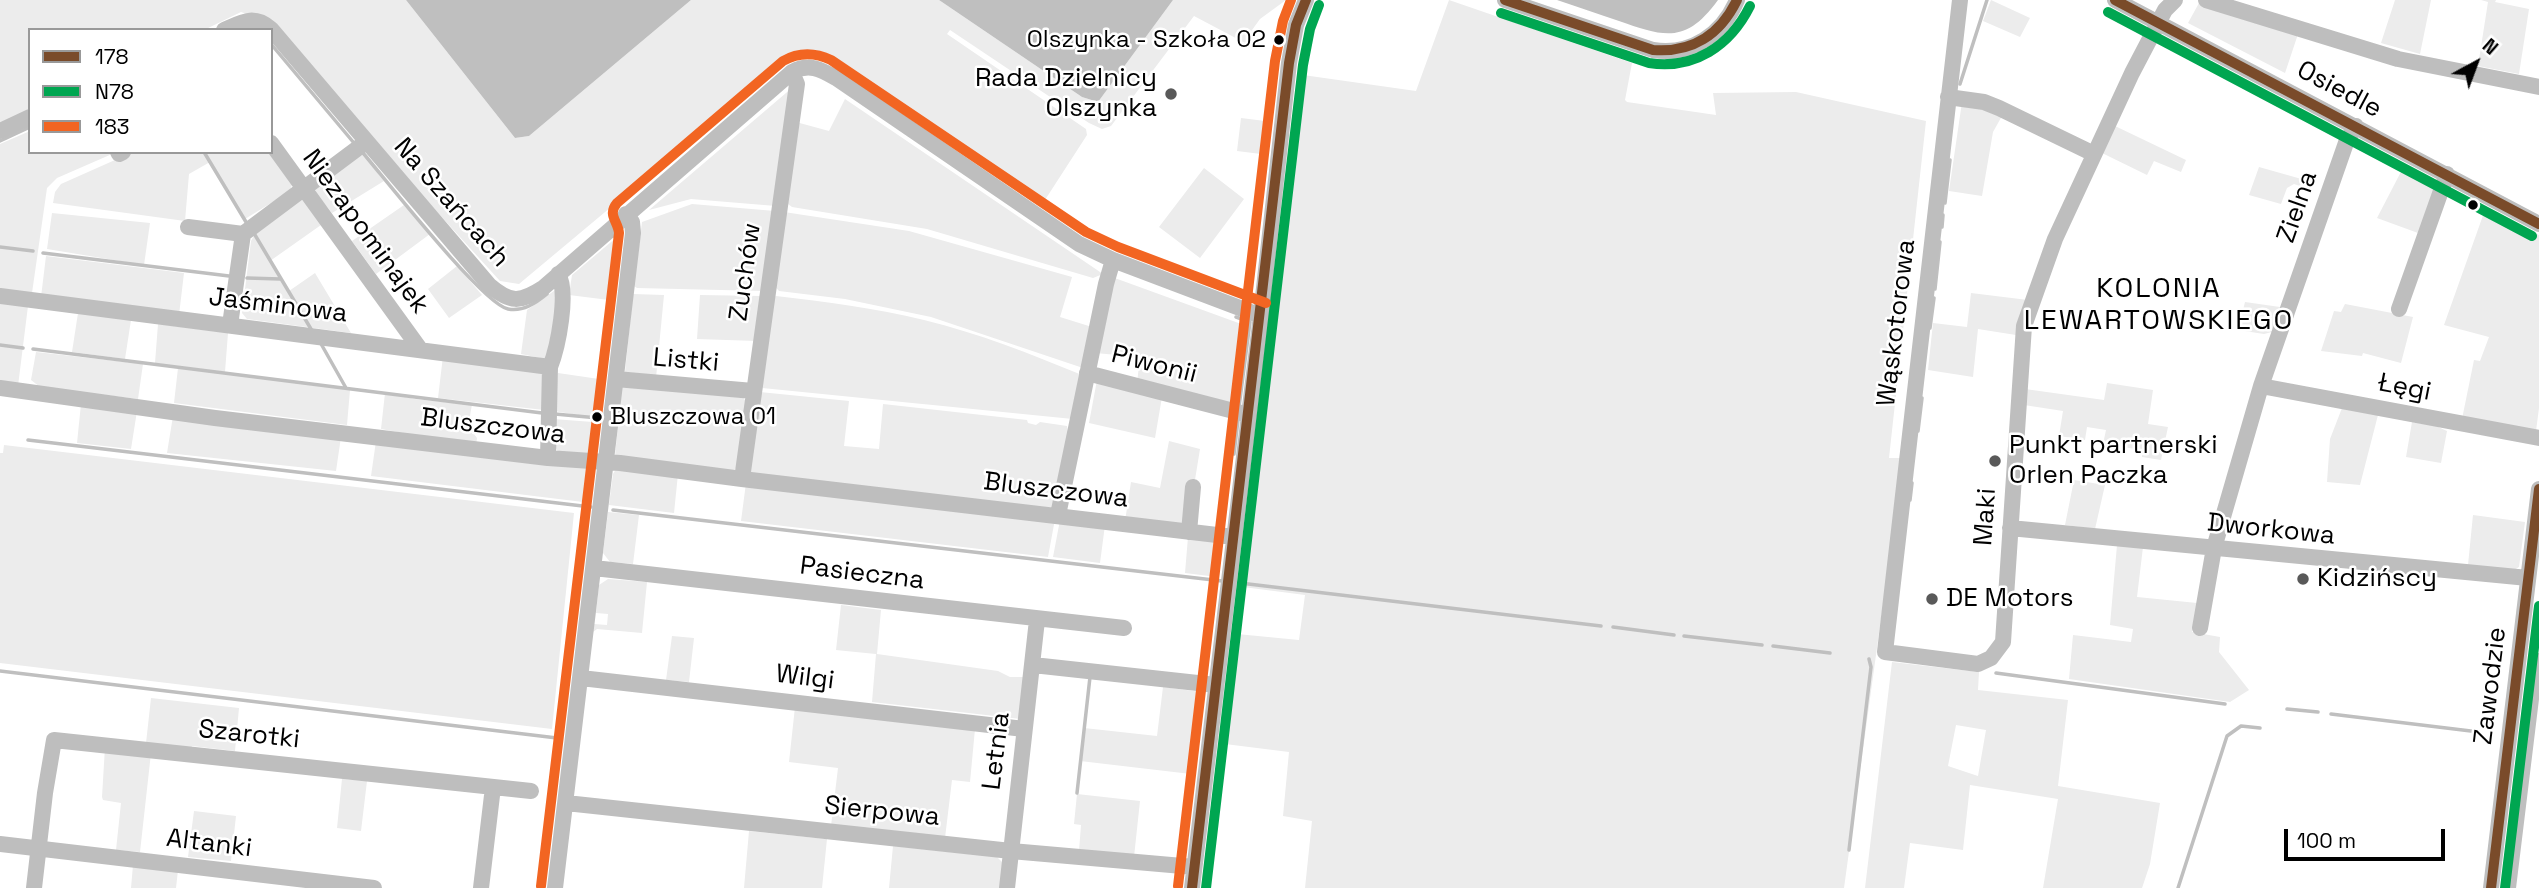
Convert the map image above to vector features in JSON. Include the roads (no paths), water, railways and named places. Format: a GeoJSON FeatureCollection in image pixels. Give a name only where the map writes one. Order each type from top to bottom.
{"type":"FeatureCollection","features":[{"type":"Feature","properties":{"kind":"street"},"geometry":{"type":"LineString","coordinates":[[1192,888],[1289,62],[1296,25],[1306,0]]}},
{"type":"Feature","properties":{"kind":"street"},"geometry":{"type":"LineString","coordinates":[[1505,0],[1665,52],[1691,47],[1712,36],[1727,20],[1737,0]]}},
{"type":"Feature","properties":{"kind":"street","name":"Wąskotorowa"},"geometry":{"type":"LineString","coordinates":[[1885,652],[1960,0]]}},
{"type":"Feature","properties":{"kind":"street","name":"Osiedle"},"geometry":{"type":"LineString","coordinates":[[2115,0],[2539,224]]}},
{"type":"Feature","properties":{"kind":"street","name":"Maki"},"geometry":{"type":"LineString","coordinates":[[1885,652],[1978,664],[1991,658],[2003,642],[2024,326],[2055,239],[2094,154],[2165,10],[2175,0]]}},
{"type":"Feature","properties":{"kind":"street"},"geometry":{"type":"LineString","coordinates":[[2206,0],[2398,59],[2539,87]]}},
{"type":"Feature","properties":{"kind":"street","name":"Na Szańcach"},"geometry":{"type":"LineString","coordinates":[[228,28],[247,19],[257,20],[270,28]]}},
{"type":"Feature","properties":{"kind":"street","name":"Na Szańcach"},"geometry":{"type":"LineString","coordinates":[[273,32],[489,285],[501,295],[517,299],[531,296],[558,274],[792,72]]}},
{"type":"Feature","properties":{"kind":"street"},"geometry":{"type":"LineString","coordinates":[[792,72],[808,66],[819,68],[836,78],[1079,244],[1113,260],[1261,316]]}},
{"type":"Feature","properties":{"kind":"street","name":"Zuchów"},"geometry":{"type":"LineString","coordinates":[[743,479],[797,83],[792,72]]}},
{"type":"Feature","properties":{"kind":"street"},"geometry":{"type":"LineString","coordinates":[[1948,97],[1984,102],[2094,154]]}},
{"type":"Feature","properties":{"kind":"street"},"geometry":{"type":"LineString","coordinates":[[0,131],[28,118]]}},
{"type":"Feature","properties":{"kind":"street","name":"Zielna"},"geometry":{"type":"LineString","coordinates":[[2200,628],[2214,548],[2261,386],[2347,140],[2356,126]]}},
{"type":"Feature","properties":{"kind":"street"},"geometry":{"type":"LineString","coordinates":[[188,227],[243,234],[366,142]]}},
{"type":"Feature","properties":{"kind":"street","name":"Niezapominajek"},"geometry":{"type":"LineString","coordinates":[[273,146],[420,349]]}},
{"type":"Feature","properties":{"kind":"street"},"geometry":{"type":"LineString","coordinates":[[2399,309],[2447,174]]}},
{"type":"Feature","properties":{"kind":"street"},"geometry":{"type":"LineString","coordinates":[[555,888],[633,233],[632,222],[626,214]]}},
{"type":"Feature","properties":{"kind":"street"},"geometry":{"type":"LineString","coordinates":[[230,325],[243,234]]}},
{"type":"Feature","properties":{"kind":"street"},"geometry":{"type":"LineString","coordinates":[[1058,515],[1113,260]]}},
{"type":"Feature","properties":{"kind":"street"},"geometry":{"type":"LineString","coordinates":[[548,458],[550,367],[555,355],[564,288],[558,274]]}},
{"type":"Feature","properties":{"kind":"street","name":"Jaśminowa"},"geometry":{"type":"LineString","coordinates":[[0,296],[550,367]]}},
{"type":"Feature","properties":{"kind":"street","name":"Piwonii"},"geometry":{"type":"LineString","coordinates":[[1087,373],[1249,415]]}},
{"type":"Feature","properties":{"kind":"street","name":"Listki"},"geometry":{"type":"LineString","coordinates":[[616,379],[753,391]]}},
{"type":"Feature","properties":{"kind":"street","name":"Łęgi"},"geometry":{"type":"LineString","coordinates":[[2261,386],[2539,438]]}},
{"type":"Feature","properties":{"kind":"street","name":"Bluszczowa"},"geometry":{"type":"LineString","coordinates":[[0,388],[215,418],[548,458],[620,463],[1234,537]]}},
{"type":"Feature","properties":{"kind":"street"},"geometry":{"type":"LineString","coordinates":[[1189,532],[1193,487]]}},
{"type":"Feature","properties":{"kind":"street","name":"Zawodzie"},"geometry":{"type":"LineString","coordinates":[[2491,888],[2539,489]]}},
{"type":"Feature","properties":{"kind":"street","name":"Dworkowa"},"geometry":{"type":"LineString","coordinates":[[2010,528],[2528,578]]}},
{"type":"Feature","properties":{"kind":"street","name":"Pasieczna"},"geometry":{"type":"LineString","coordinates":[[594,568],[1124,628]]}},
{"type":"Feature","properties":{"kind":"street","name":"Letnia"},"geometry":{"type":"LineString","coordinates":[[1007,888],[1037,620]]}},
{"type":"Feature","properties":{"kind":"street"},"geometry":{"type":"LineString","coordinates":[[1033,665],[1216,685]]}},
{"type":"Feature","properties":{"kind":"street","name":"Wilgi"},"geometry":{"type":"LineString","coordinates":[[581,678],[1024,729]]}},
{"type":"Feature","properties":{"kind":"street","name":"Szarotki"},"geometry":{"type":"LineString","coordinates":[[38,849],[52,744],[54,740],[61,739],[531,791]]}},
{"type":"Feature","properties":{"kind":"street"},"geometry":{"type":"LineString","coordinates":[[481,888],[493,787]]}},
{"type":"Feature","properties":{"kind":"street","name":"Sierpowa"},"geometry":{"type":"LineString","coordinates":[[566,803],[1011,851],[1194,867]]}},
{"type":"Feature","properties":{"kind":"street","name":"Altanki"},"geometry":{"type":"LineString","coordinates":[[0,844],[374,888]]}},
{"type":"Feature","properties":{"kind":"street"},"geometry":{"type":"LineString","coordinates":[[34,888],[38,849]]}},
{"type":"Feature","properties":{"kind":"waterway"},"geometry":{"type":"LineString","coordinates":[[1960,84],[1987,0]]}},
{"type":"Feature","properties":{"kind":"waterway"},"geometry":{"type":"LineString","coordinates":[[273,46],[354,143]]}},
{"type":"Feature","properties":{"kind":"waterway"},"geometry":{"type":"LineString","coordinates":[[0,141],[28,128]]}},
{"type":"Feature","properties":{"kind":"waterway"},"geometry":{"type":"LineString","coordinates":[[363,153],[457,265],[496,302],[508,309],[519,309],[547,294]]}},
{"type":"Feature","properties":{"kind":"waterway"},"geometry":{"type":"LineString","coordinates":[[205,154],[246,222]]}},
{"type":"Feature","properties":{"kind":"waterway"},"geometry":{"type":"LineString","coordinates":[[1945,203],[1950,160]]}},
{"type":"Feature","properties":{"kind":"waterway"},"geometry":{"type":"LineString","coordinates":[[1942,227],[1943,215]]}},
{"type":"Feature","properties":{"kind":"waterway"},"geometry":{"type":"LineString","coordinates":[[255,235],[311,329]]}},
{"type":"Feature","properties":{"kind":"waterway"},"geometry":{"type":"LineString","coordinates":[[593,454],[619,253],[620,237],[614,236]]}},
{"type":"Feature","properties":{"kind":"waterway"},"geometry":{"type":"LineString","coordinates":[[1935,289],[1940,242]]}},
{"type":"Feature","properties":{"kind":"waterway"},"geometry":{"type":"LineString","coordinates":[[0,247],[33,251]]}},
{"type":"Feature","properties":{"kind":"waterway"},"geometry":{"type":"LineString","coordinates":[[43,253],[229,276]]}},
{"type":"Feature","properties":{"kind":"waterway"},"geometry":{"type":"LineString","coordinates":[[247,278],[280,279]]}},
{"type":"Feature","properties":{"kind":"waterway"},"geometry":{"type":"LineString","coordinates":[[1930,328],[1934,298]]}},
{"type":"Feature","properties":{"kind":"waterway"},"geometry":{"type":"LineString","coordinates":[[1236,317],[1250,322],[1239,407]]}},
{"type":"Feature","properties":{"kind":"waterway"},"geometry":{"type":"LineString","coordinates":[[320,342],[346,388]]}},
{"type":"Feature","properties":{"kind":"waterway"},"geometry":{"type":"LineString","coordinates":[[0,345],[23,348]]}},
{"type":"Feature","properties":{"kind":"waterway"},"geometry":{"type":"LineString","coordinates":[[33,349],[542,413]]}},
{"type":"Feature","properties":{"kind":"waterway"},"geometry":{"type":"LineString","coordinates":[[1918,431],[1922,398]]}},
{"type":"Feature","properties":{"kind":"waterway"},"geometry":{"type":"LineString","coordinates":[[555,414],[598,418]]}},
{"type":"Feature","properties":{"kind":"waterway"},"geometry":{"type":"LineString","coordinates":[[1234,454],[1238,420]]}},
{"type":"Feature","properties":{"kind":"waterway"},"geometry":{"type":"LineString","coordinates":[[28,440],[591,507]]}},
{"type":"Feature","properties":{"kind":"waterway"},"geometry":{"type":"LineString","coordinates":[[586,510],[592,469]]}},
{"type":"Feature","properties":{"kind":"waterway"},"geometry":{"type":"LineString","coordinates":[[1910,500],[1912,483]]}},
{"type":"Feature","properties":{"kind":"waterway"},"geometry":{"type":"LineString","coordinates":[[613,510],[1222,581]]}},
{"type":"Feature","properties":{"kind":"waterway"},"geometry":{"type":"LineString","coordinates":[[568,639],[585,515]]}},
{"type":"Feature","properties":{"kind":"waterway"},"geometry":{"type":"LineString","coordinates":[[1240,583],[1601,626]]}},
{"type":"Feature","properties":{"kind":"waterway"},"geometry":{"type":"LineString","coordinates":[[1613,627],[1674,635]]}},
{"type":"Feature","properties":{"kind":"waterway"},"geometry":{"type":"LineString","coordinates":[[1684,636],[1762,645]]}},
{"type":"Feature","properties":{"kind":"waterway"},"geometry":{"type":"LineString","coordinates":[[1773,646],[1830,653]]}},
{"type":"Feature","properties":{"kind":"waterway"},"geometry":{"type":"LineString","coordinates":[[0,671],[557,738],[567,649]]}},
{"type":"Feature","properties":{"kind":"waterway"},"geometry":{"type":"LineString","coordinates":[[2511,888],[2539,658]]}},
{"type":"Feature","properties":{"kind":"waterway"},"geometry":{"type":"LineString","coordinates":[[1849,850],[1871,667],[1869,659]]}},
{"type":"Feature","properties":{"kind":"waterway"},"geometry":{"type":"LineString","coordinates":[[1996,673],[2225,704]]}},
{"type":"Feature","properties":{"kind":"waterway"},"geometry":{"type":"LineString","coordinates":[[1077,793],[1090,677]]}},
{"type":"Feature","properties":{"kind":"waterway"},"geometry":{"type":"LineString","coordinates":[[2287,709],[2318,712]]}},
{"type":"Feature","properties":{"kind":"waterway"},"geometry":{"type":"LineString","coordinates":[[2331,714],[2479,732]]}},
{"type":"Feature","properties":{"kind":"waterway"},"geometry":{"type":"LineString","coordinates":[[2178,888],[2227,736],[2241,726],[2260,728]]}},
{"type":"Feature","properties":{"kind":"waterway"},"geometry":{"type":"LineString","coordinates":[[539,888],[557,738]]}},
{"type":"Feature","properties":{"kind":"place","name":"Olszynka - Szkoła 02"},"geometry":{"type":"Point","coordinates":[1279,40]}},
{"type":"Feature","properties":{"kind":"place","name":"Rada Dzielnicy Olszynka"},"geometry":{"type":"Point","coordinates":[1171,94]}},
{"type":"Feature","properties":{"kind":"place","name":"Bluszczowa 01"},"geometry":{"type":"Point","coordinates":[597,417]}},
{"type":"Feature","properties":{"kind":"place","name":"Punkt partnerski Orlen Paczka"},"geometry":{"type":"Point","coordinates":[1995,461]}},
{"type":"Feature","properties":{"kind":"place","name":"Kidzińscy"},"geometry":{"type":"Point","coordinates":[2303,579]}},
{"type":"Feature","properties":{"kind":"place","name":"DE Motors"},"geometry":{"type":"Point","coordinates":[1932,599]}},
{"type":"Feature","properties":{"kind":"district","name":"KOLONIA LEWARTOWSKIEGO"},"geometry":{"type":"Point","coordinates":[2159,305]}}]}
